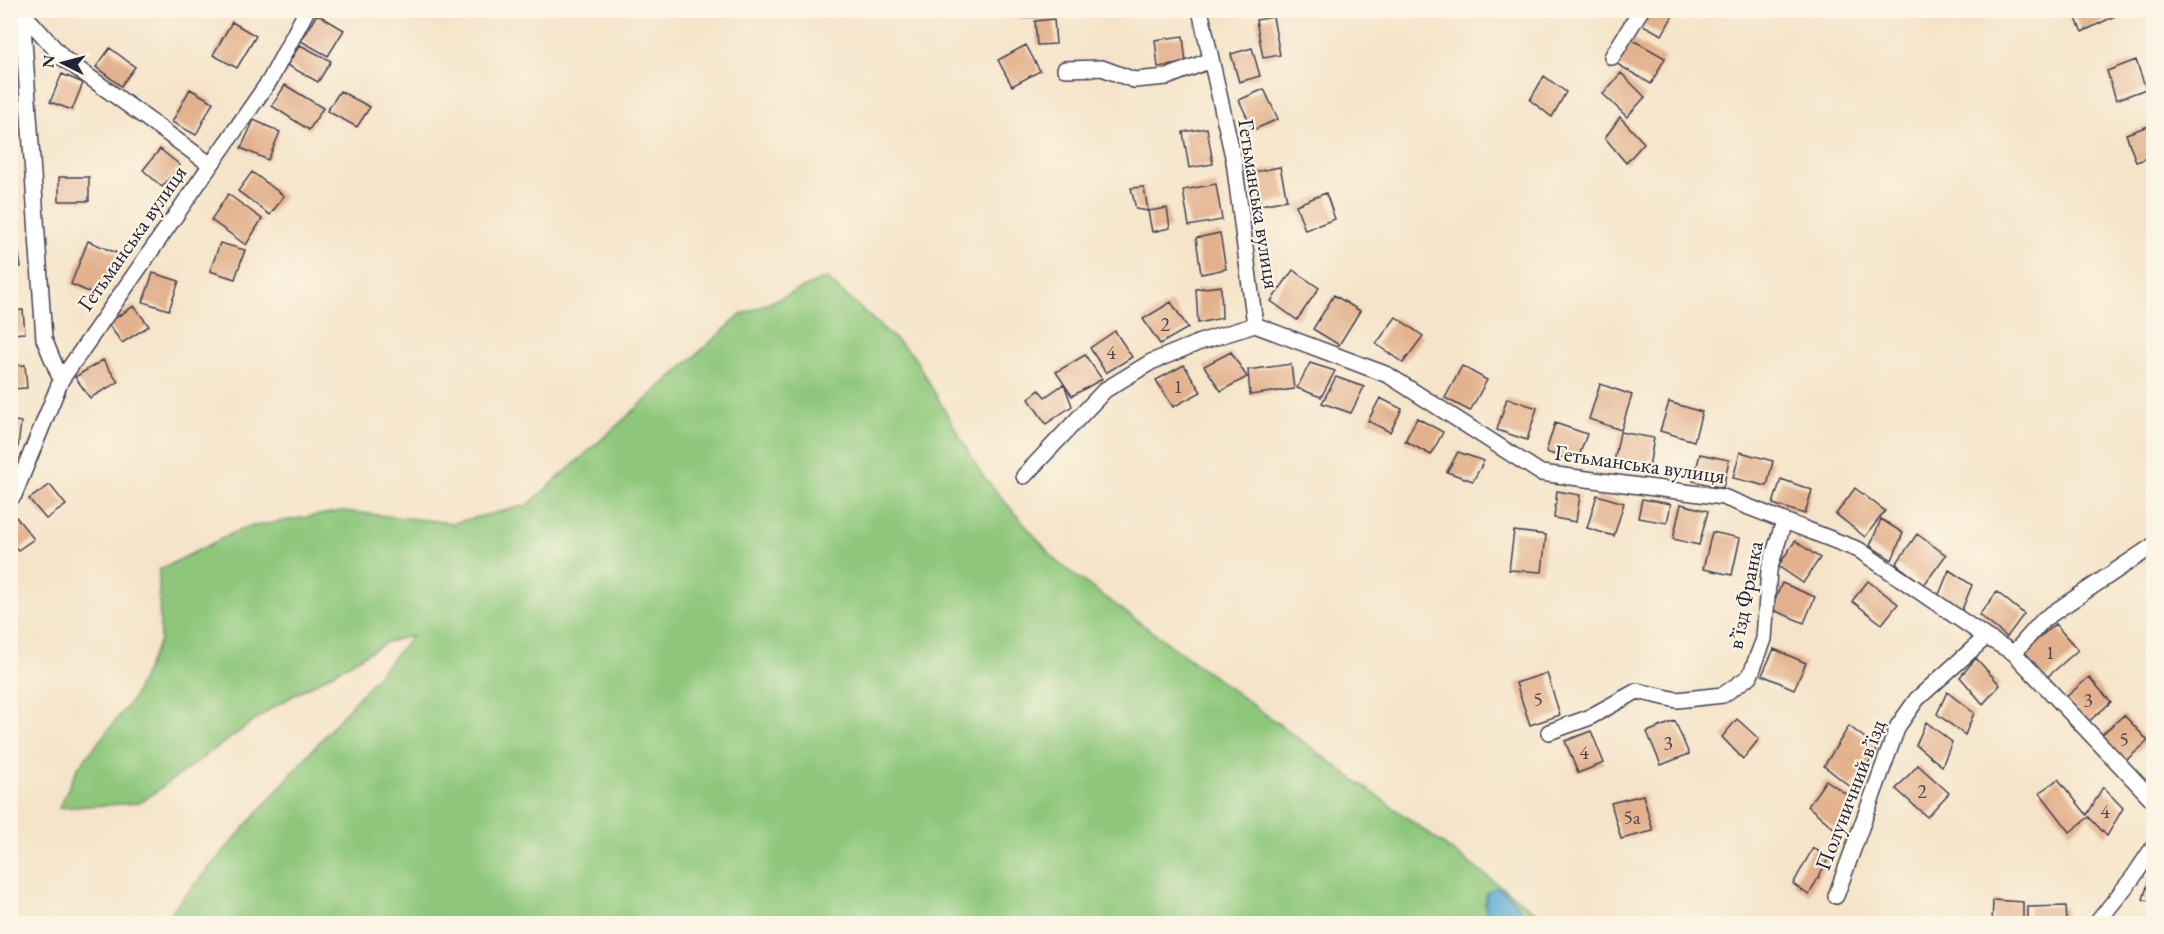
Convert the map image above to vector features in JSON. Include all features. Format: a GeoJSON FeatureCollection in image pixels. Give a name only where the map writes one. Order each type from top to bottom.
{"type":"FeatureCollection","features":[{"type":"Feature","properties":{"kind":"street","name":"Гетьманська вулиця"},"geometry":{"type":"LineString","coordinates":[[10,499],[14,495],[61,380],[270,80],[307,10]]}},
{"type":"Feature","properties":{"kind":"street","name":"Гетьманська вулиця"},"geometry":{"type":"LineString","coordinates":[[1200,10],[1233,161],[1255,325],[1388,375],[1541,473],[1723,497],[1858,550],[1986,637],[2014,653],[2154,801]]}},
{"type":"Feature","properties":{"kind":"street"},"geometry":{"type":"LineString","coordinates":[[1612,57],[1641,10]]}},
{"type":"Feature","properties":{"kind":"street"},"geometry":{"type":"LineString","coordinates":[[22,11],[63,58],[211,165]]}},
{"type":"Feature","properties":{"kind":"street"},"geometry":{"type":"LineString","coordinates":[[22,11],[44,339],[61,380]]}},
{"type":"Feature","properties":{"kind":"street"},"geometry":{"type":"LineString","coordinates":[[1065,69],[1102,68],[1134,80],[1167,77],[1211,60]]}},
{"type":"Feature","properties":{"kind":"street"},"geometry":{"type":"LineString","coordinates":[[1024,476],[1105,390],[1151,362],[1200,342],[1255,325]]}},
{"type":"Feature","properties":{"kind":"street","name":"в’їзд Франка"},"geometry":{"type":"LineString","coordinates":[[1549,732],[1588,718],[1637,691],[1677,700],[1723,695],[1750,676],[1764,639],[1769,570],[1784,521]]}},
{"type":"Feature","properties":{"kind":"street"},"geometry":{"type":"LineString","coordinates":[[2014,653],[2044,619],[2154,545]]}},
{"type":"Feature","properties":{"kind":"street","name":"Полуничний в’їзд"},"geometry":{"type":"LineString","coordinates":[[1836,896],[1898,726],[1917,699],[1986,637]]}},
{"type":"Feature","properties":{"kind":"street"},"geometry":{"type":"LineString","coordinates":[[2096,924],[2134,876],[2154,846]]}},
{"type":"Feature","properties":{"kind":"green space"},"geometry":{"type":"Polygon","coordinates":[[[826,278],[913,355],[982,475],[1057,562],[1551,923],[161,923],[412,636],[387,642],[272,708],[140,803],[59,808],[77,769],[132,700],[160,640],[159,570],[243,528],[342,511],[453,523],[528,505],[741,315],[826,278]]]}},
{"type":"Feature","properties":{"kind":"water"},"geometry":{"type":"Polygon","coordinates":[[[1496,887],[1515,902],[1527,923],[1488,923],[1485,903],[1487,893],[1496,887]]]}},
{"type":"Feature","properties":{"kind":"building"},"geometry":{"type":"Polygon","coordinates":[[[1020,10],[1048,10],[1048,16],[1021,18],[1020,10]]]}},
{"type":"Feature","properties":{"kind":"building"},"geometry":{"type":"Polygon","coordinates":[[[1649,10],[1676,10],[1662,35],[1641,24],[1649,10]]]}},
{"type":"Feature","properties":{"kind":"building"},"geometry":{"type":"Polygon","coordinates":[[[2072,10],[2120,10],[2121,13],[2082,32],[2072,10]]]}},
{"type":"Feature","properties":{"kind":"building"},"geometry":{"type":"Polygon","coordinates":[[[317,14],[344,30],[328,56],[301,41],[317,14]]]}},
{"type":"Feature","properties":{"kind":"building"},"geometry":{"type":"Polygon","coordinates":[[[1273,17],[1280,55],[1263,58],[1256,20],[1273,17]]]}},
{"type":"Feature","properties":{"kind":"building"},"geometry":{"type":"Polygon","coordinates":[[[1054,19],[1056,44],[1037,45],[1035,21],[1054,19]]]}},
{"type":"Feature","properties":{"kind":"building"},"geometry":{"type":"Polygon","coordinates":[[[232,22],[256,36],[237,68],[213,55],[232,22]]]}},
{"type":"Feature","properties":{"kind":"building"},"geometry":{"type":"Polygon","coordinates":[[[1183,36],[1186,63],[1158,67],[1155,40],[1183,36]]]}},
{"type":"Feature","properties":{"kind":"building"},"geometry":{"type":"Polygon","coordinates":[[[1631,39],[1665,58],[1651,84],[1617,64],[1631,39]]]}},
{"type":"Feature","properties":{"kind":"building"},"geometry":{"type":"Polygon","coordinates":[[[300,45],[331,61],[318,82],[287,65],[300,45]]]}},
{"type":"Feature","properties":{"kind":"building"},"geometry":{"type":"Polygon","coordinates":[[[1026,45],[1040,71],[1012,86],[998,60],[1026,45]]]}},
{"type":"Feature","properties":{"kind":"building"},"geometry":{"type":"Polygon","coordinates":[[[110,48],[135,67],[121,86],[96,67],[110,48]]]}},
{"type":"Feature","properties":{"kind":"building"},"geometry":{"type":"Polygon","coordinates":[[[1252,48],[1260,76],[1239,82],[1231,54],[1252,48]]]}},
{"type":"Feature","properties":{"kind":"building"},"geometry":{"type":"Polygon","coordinates":[[[2136,60],[2146,89],[2116,100],[2107,71],[2136,60]]]}},
{"type":"Feature","properties":{"kind":"building"},"geometry":{"type":"Polygon","coordinates":[[[1621,73],[1645,97],[1627,117],[1603,94],[1621,73]]]}},
{"type":"Feature","properties":{"kind":"building"},"geometry":{"type":"Polygon","coordinates":[[[62,74],[83,83],[72,110],[50,102],[62,74]]]}},
{"type":"Feature","properties":{"kind":"building"},"geometry":{"type":"Polygon","coordinates":[[[1544,76],[1566,92],[1552,117],[1530,100],[1544,76]]]}},
{"type":"Feature","properties":{"kind":"building"},"geometry":{"type":"Polygon","coordinates":[[[285,85],[323,108],[309,130],[272,106],[285,85]]]}},
{"type":"Feature","properties":{"kind":"building"},"geometry":{"type":"Polygon","coordinates":[[[190,89],[213,102],[196,135],[172,122],[190,89]]]}},
{"type":"Feature","properties":{"kind":"building"},"geometry":{"type":"Polygon","coordinates":[[[1264,89],[1278,119],[1253,130],[1239,100],[1264,89]]]}},
{"type":"Feature","properties":{"kind":"building"},"geometry":{"type":"Polygon","coordinates":[[[340,91],[370,107],[357,127],[327,111],[340,91]]]}},
{"type":"Feature","properties":{"kind":"building"},"geometry":{"type":"Polygon","coordinates":[[[1620,117],[1644,143],[1626,163],[1605,138],[1620,117]]]}},
{"type":"Feature","properties":{"kind":"building"},"geometry":{"type":"Polygon","coordinates":[[[254,120],[280,132],[268,160],[241,148],[254,120]]]}},
{"type":"Feature","properties":{"kind":"building"},"geometry":{"type":"Polygon","coordinates":[[[2154,124],[2154,156],[2136,162],[2126,134],[2154,124]]]}},
{"type":"Feature","properties":{"kind":"building"},"geometry":{"type":"Polygon","coordinates":[[[1207,128],[1213,164],[1189,168],[1183,132],[1207,128]]]}},
{"type":"Feature","properties":{"kind":"building"},"geometry":{"type":"Polygon","coordinates":[[[160,149],[180,165],[162,187],[143,170],[160,149]]]}},
{"type":"Feature","properties":{"kind":"building"},"geometry":{"type":"Polygon","coordinates":[[[1280,167],[1287,200],[1261,205],[1254,172],[1280,167]]]}},
{"type":"Feature","properties":{"kind":"building"},"geometry":{"type":"Polygon","coordinates":[[[10,169],[14,169],[16,196],[10,196],[10,169]]]}},
{"type":"Feature","properties":{"kind":"building"},"geometry":{"type":"Polygon","coordinates":[[[252,172],[284,196],[270,215],[238,191],[252,172]]]}},
{"type":"Feature","properties":{"kind":"building"},"geometry":{"type":"Polygon","coordinates":[[[59,177],[89,177],[89,201],[59,201],[59,177]]]}},
{"type":"Feature","properties":{"kind":"building"},"geometry":{"type":"Polygon","coordinates":[[[1216,184],[1222,220],[1189,226],[1183,190],[1216,184]]]}},
{"type":"Feature","properties":{"kind":"building"},"geometry":{"type":"Polygon","coordinates":[[[1144,187],[1148,211],[1136,209],[1131,188],[1144,187]]]}},
{"type":"Feature","properties":{"kind":"building"},"geometry":{"type":"Polygon","coordinates":[[[1326,193],[1335,219],[1305,230],[1296,205],[1326,193]]]}},
{"type":"Feature","properties":{"kind":"building"},"geometry":{"type":"Polygon","coordinates":[[[228,194],[262,219],[246,245],[211,220],[228,194]]]}},
{"type":"Feature","properties":{"kind":"building"},"geometry":{"type":"Polygon","coordinates":[[[1167,208],[1170,228],[1152,232],[1148,211],[1167,208]]]}},
{"type":"Feature","properties":{"kind":"building"},"geometry":{"type":"Polygon","coordinates":[[[10,212],[14,212],[14,233],[10,233],[10,212]]]}},
{"type":"Feature","properties":{"kind":"building"},"geometry":{"type":"Polygon","coordinates":[[[1220,233],[1226,269],[1201,274],[1196,238],[1220,233]]]}},
{"type":"Feature","properties":{"kind":"building"},"geometry":{"type":"Polygon","coordinates":[[[16,237],[21,267],[10,269],[10,238],[16,237]]]}},
{"type":"Feature","properties":{"kind":"building"},"geometry":{"type":"Polygon","coordinates":[[[88,241],[119,254],[100,297],[71,284],[88,241]]]}},
{"type":"Feature","properties":{"kind":"building"},"geometry":{"type":"Polygon","coordinates":[[[220,243],[245,250],[235,279],[210,271],[220,243]]]}},
{"type":"Feature","properties":{"kind":"building"},"geometry":{"type":"Polygon","coordinates":[[[1293,270],[1319,288],[1297,320],[1271,301],[1293,270]]]}},
{"type":"Feature","properties":{"kind":"building"},"geometry":{"type":"Polygon","coordinates":[[[153,273],[179,281],[169,310],[143,302],[153,273]]]}},
{"type":"Feature","properties":{"kind":"building"},"geometry":{"type":"Polygon","coordinates":[[[1221,286],[1222,318],[1198,323],[1196,289],[1221,286]]]}},
{"type":"Feature","properties":{"kind":"building"},"geometry":{"type":"Polygon","coordinates":[[[1334,295],[1360,311],[1339,345],[1313,329],[1334,295]]]}},
{"type":"Feature","properties":{"kind":"building"},"geometry":{"type":"Polygon","coordinates":[[[1171,302],[1188,328],[1160,344],[1143,319],[1171,302]]]}},
{"type":"Feature","properties":{"kind":"building"},"geometry":{"type":"Polygon","coordinates":[[[134,306],[149,326],[122,343],[107,323],[134,306]]]}},
{"type":"Feature","properties":{"kind":"building"},"geometry":{"type":"Polygon","coordinates":[[[23,310],[25,333],[10,334],[10,311],[23,310]]]}},
{"type":"Feature","properties":{"kind":"building"},"geometry":{"type":"Polygon","coordinates":[[[1396,317],[1423,336],[1403,363],[1376,344],[1396,317]]]}},
{"type":"Feature","properties":{"kind":"building"},"geometry":{"type":"Polygon","coordinates":[[[1115,331],[1132,357],[1106,373],[1090,348],[1115,331]]]}},
{"type":"Feature","properties":{"kind":"building"},"geometry":{"type":"Polygon","coordinates":[[[1231,352],[1247,377],[1221,391],[1204,366],[1231,352]]]}},
{"type":"Feature","properties":{"kind":"building"},"geometry":{"type":"Polygon","coordinates":[[[1085,355],[1102,379],[1072,396],[1056,372],[1085,355]]]}},
{"type":"Feature","properties":{"kind":"building"},"geometry":{"type":"Polygon","coordinates":[[[103,360],[118,382],[90,398],[75,377],[103,360]]]}},
{"type":"Feature","properties":{"kind":"building"},"geometry":{"type":"Polygon","coordinates":[[[1310,363],[1335,371],[1321,397],[1297,388],[1310,363]]]}},
{"type":"Feature","properties":{"kind":"building"},"geometry":{"type":"Polygon","coordinates":[[[1291,364],[1294,389],[1250,395],[1248,370],[1291,364]]]}},
{"type":"Feature","properties":{"kind":"building"},"geometry":{"type":"Polygon","coordinates":[[[25,365],[27,388],[10,389],[10,366],[25,365]]]}},
{"type":"Feature","properties":{"kind":"building"},"geometry":{"type":"Polygon","coordinates":[[[1184,365],[1201,392],[1173,407],[1156,380],[1184,365]]]}},
{"type":"Feature","properties":{"kind":"building"},"geometry":{"type":"Polygon","coordinates":[[[1462,366],[1487,380],[1470,411],[1445,398],[1462,366]]]}},
{"type":"Feature","properties":{"kind":"building"},"geometry":{"type":"Polygon","coordinates":[[[1336,377],[1364,387],[1351,413],[1322,403],[1336,377]]]}},
{"type":"Feature","properties":{"kind":"building"},"geometry":{"type":"Polygon","coordinates":[[[1064,384],[1072,406],[1046,424],[1029,399],[1039,390],[1045,397],[1064,384]]]}},
{"type":"Feature","properties":{"kind":"building"},"geometry":{"type":"Polygon","coordinates":[[[1600,384],[1632,395],[1621,430],[1589,419],[1600,384]]]}},
{"type":"Feature","properties":{"kind":"building"},"geometry":{"type":"Polygon","coordinates":[[[1380,398],[1402,409],[1390,432],[1368,421],[1380,398]]]}},
{"type":"Feature","properties":{"kind":"building"},"geometry":{"type":"Polygon","coordinates":[[[1507,398],[1537,408],[1527,440],[1497,430],[1507,398]]]}},
{"type":"Feature","properties":{"kind":"building"},"geometry":{"type":"Polygon","coordinates":[[[1669,402],[1702,412],[1694,441],[1660,431],[1669,402]]]}},
{"type":"Feature","properties":{"kind":"building"},"geometry":{"type":"Polygon","coordinates":[[[1417,418],[1443,432],[1431,455],[1405,441],[1417,418]]]}},
{"type":"Feature","properties":{"kind":"building"},"geometry":{"type":"Polygon","coordinates":[[[10,420],[21,422],[18,447],[10,446],[10,420]]]}},
{"type":"Feature","properties":{"kind":"building"},"geometry":{"type":"Polygon","coordinates":[[[1555,423],[1587,434],[1577,462],[1546,452],[1555,423]]]}},
{"type":"Feature","properties":{"kind":"building"},"geometry":{"type":"Polygon","coordinates":[[[1620,432],[1654,438],[1648,473],[1613,467],[1620,432]]]}},
{"type":"Feature","properties":{"kind":"building"},"geometry":{"type":"Polygon","coordinates":[[[1458,452],[1484,461],[1473,481],[1447,472],[1458,452]]]}},
{"type":"Feature","properties":{"kind":"building"},"geometry":{"type":"Polygon","coordinates":[[[1740,452],[1773,461],[1767,486],[1733,478],[1740,452]]]}},
{"type":"Feature","properties":{"kind":"building"},"geometry":{"type":"Polygon","coordinates":[[[1700,454],[1729,460],[1723,488],[1693,481],[1700,454]]]}},
{"type":"Feature","properties":{"kind":"building"},"geometry":{"type":"Polygon","coordinates":[[[1781,479],[1812,490],[1805,514],[1773,504],[1781,479]]]}},
{"type":"Feature","properties":{"kind":"building"},"geometry":{"type":"Polygon","coordinates":[[[50,485],[66,505],[46,519],[29,499],[50,485]]]}},
{"type":"Feature","properties":{"kind":"building"},"geometry":{"type":"Polygon","coordinates":[[[1855,488],[1885,511],[1865,537],[1836,514],[1855,488]]]}},
{"type":"Feature","properties":{"kind":"building"},"geometry":{"type":"Polygon","coordinates":[[[1557,491],[1580,495],[1576,522],[1554,518],[1557,491]]]}},
{"type":"Feature","properties":{"kind":"building"},"geometry":{"type":"Polygon","coordinates":[[[1597,495],[1624,503],[1614,536],[1587,528],[1597,495]]]}},
{"type":"Feature","properties":{"kind":"building"},"geometry":{"type":"Polygon","coordinates":[[[1642,499],[1671,504],[1667,523],[1638,518],[1642,499]]]}},
{"type":"Feature","properties":{"kind":"building"},"geometry":{"type":"Polygon","coordinates":[[[1681,504],[1708,511],[1699,545],[1673,539],[1681,504]]]}},
{"type":"Feature","properties":{"kind":"building"},"geometry":{"type":"Polygon","coordinates":[[[16,517],[34,539],[18,550],[10,541],[10,520],[16,517]]]}},
{"type":"Feature","properties":{"kind":"building"},"geometry":{"type":"Polygon","coordinates":[[[1881,519],[1903,533],[1892,560],[1870,546],[1881,519]]]}},
{"type":"Feature","properties":{"kind":"building"},"geometry":{"type":"Polygon","coordinates":[[[1514,531],[1546,535],[1542,572],[1509,570],[1514,531]]]}},
{"type":"Feature","properties":{"kind":"building"},"geometry":{"type":"Polygon","coordinates":[[[1712,532],[1740,538],[1732,575],[1703,569],[1712,532]]]}},
{"type":"Feature","properties":{"kind":"building"},"geometry":{"type":"Polygon","coordinates":[[[1917,534],[1946,555],[1924,585],[1896,564],[1917,534]]]}},
{"type":"Feature","properties":{"kind":"building"},"geometry":{"type":"Polygon","coordinates":[[[1795,541],[1820,558],[1803,583],[1778,566],[1795,541]]]}},
{"type":"Feature","properties":{"kind":"building"},"geometry":{"type":"Polygon","coordinates":[[[1949,570],[1972,585],[1961,612],[1938,597],[1949,570]]]}},
{"type":"Feature","properties":{"kind":"building"},"geometry":{"type":"Polygon","coordinates":[[[1868,581],[1898,604],[1882,624],[1852,601],[1868,581]]]}},
{"type":"Feature","properties":{"kind":"building"},"geometry":{"type":"Polygon","coordinates":[[[1782,583],[1815,597],[1804,623],[1771,609],[1782,583]]]}},
{"type":"Feature","properties":{"kind":"building"},"geometry":{"type":"Polygon","coordinates":[[[1997,592],[2024,614],[2007,637],[1979,615],[1997,592]]]}},
{"type":"Feature","properties":{"kind":"building"},"geometry":{"type":"Polygon","coordinates":[[[2055,624],[2078,650],[2045,679],[2022,653],[2055,624]]]}},
{"type":"Feature","properties":{"kind":"building"},"geometry":{"type":"Polygon","coordinates":[[[1774,649],[1806,663],[1794,689],[1762,675],[1774,649]]]}},
{"type":"Feature","properties":{"kind":"building"},"geometry":{"type":"Polygon","coordinates":[[[1976,658],[2000,685],[1983,704],[1960,677],[1976,658]]]}},
{"type":"Feature","properties":{"kind":"building"},"geometry":{"type":"Polygon","coordinates":[[[1547,673],[1560,715],[1530,725],[1516,683],[1547,673]]]}},
{"type":"Feature","properties":{"kind":"building"},"geometry":{"type":"Polygon","coordinates":[[[2089,677],[2111,702],[2087,723],[2065,698],[2089,677]]]}},
{"type":"Feature","properties":{"kind":"building"},"geometry":{"type":"Polygon","coordinates":[[[1947,692],[1974,713],[1965,735],[1937,714],[1947,692]]]}},
{"type":"Feature","properties":{"kind":"building"},"geometry":{"type":"Polygon","coordinates":[[[2124,715],[2148,741],[2123,763],[2099,737],[2124,715]]]}},
{"type":"Feature","properties":{"kind":"building"},"geometry":{"type":"Polygon","coordinates":[[[1737,719],[1759,739],[1743,759],[1722,737],[1737,719]]]}},
{"type":"Feature","properties":{"kind":"building"},"geometry":{"type":"Polygon","coordinates":[[[1675,721],[1689,754],[1661,765],[1647,732],[1675,721]]]}},
{"type":"Feature","properties":{"kind":"building"},"geometry":{"type":"Polygon","coordinates":[[[1926,722],[1952,742],[1942,766],[1916,745],[1926,722]]]}},
{"type":"Feature","properties":{"kind":"building"},"geometry":{"type":"Polygon","coordinates":[[[1849,726],[1878,748],[1852,788],[1824,766],[1849,726]]]}},
{"type":"Feature","properties":{"kind":"building"},"geometry":{"type":"Polygon","coordinates":[[[1591,731],[1604,763],[1578,773],[1565,741],[1591,731]]]}},
{"type":"Feature","properties":{"kind":"building"},"geometry":{"type":"Polygon","coordinates":[[[1918,765],[1949,793],[1927,817],[1896,789],[1918,765]]]}},
{"type":"Feature","properties":{"kind":"building"},"geometry":{"type":"Polygon","coordinates":[[[2058,779],[2087,815],[2103,787],[2123,808],[2107,836],[2089,817],[2070,832],[2040,793],[2058,779]]]}},
{"type":"Feature","properties":{"kind":"building"},"geometry":{"type":"Polygon","coordinates":[[[1826,780],[1853,799],[1835,829],[1808,806],[1826,780]]]}},
{"type":"Feature","properties":{"kind":"building"},"geometry":{"type":"Polygon","coordinates":[[[1643,795],[1653,831],[1621,839],[1611,803],[1643,795]]]}},
{"type":"Feature","properties":{"kind":"building"},"geometry":{"type":"Polygon","coordinates":[[[1813,848],[1829,857],[1809,895],[1793,884],[1813,848]]]}},
{"type":"Feature","properties":{"kind":"building"},"geometry":{"type":"Polygon","coordinates":[[[2154,868],[2154,903],[2143,899],[2154,868]]]}},
{"type":"Feature","properties":{"kind":"building"},"geometry":{"type":"Polygon","coordinates":[[[1993,900],[2023,902],[2023,924],[1992,924],[1993,900]]]}},
{"type":"Feature","properties":{"kind":"building"},"geometry":{"type":"Polygon","coordinates":[[[2066,906],[2067,924],[2028,924],[2028,907],[2066,906]]]}}]}
